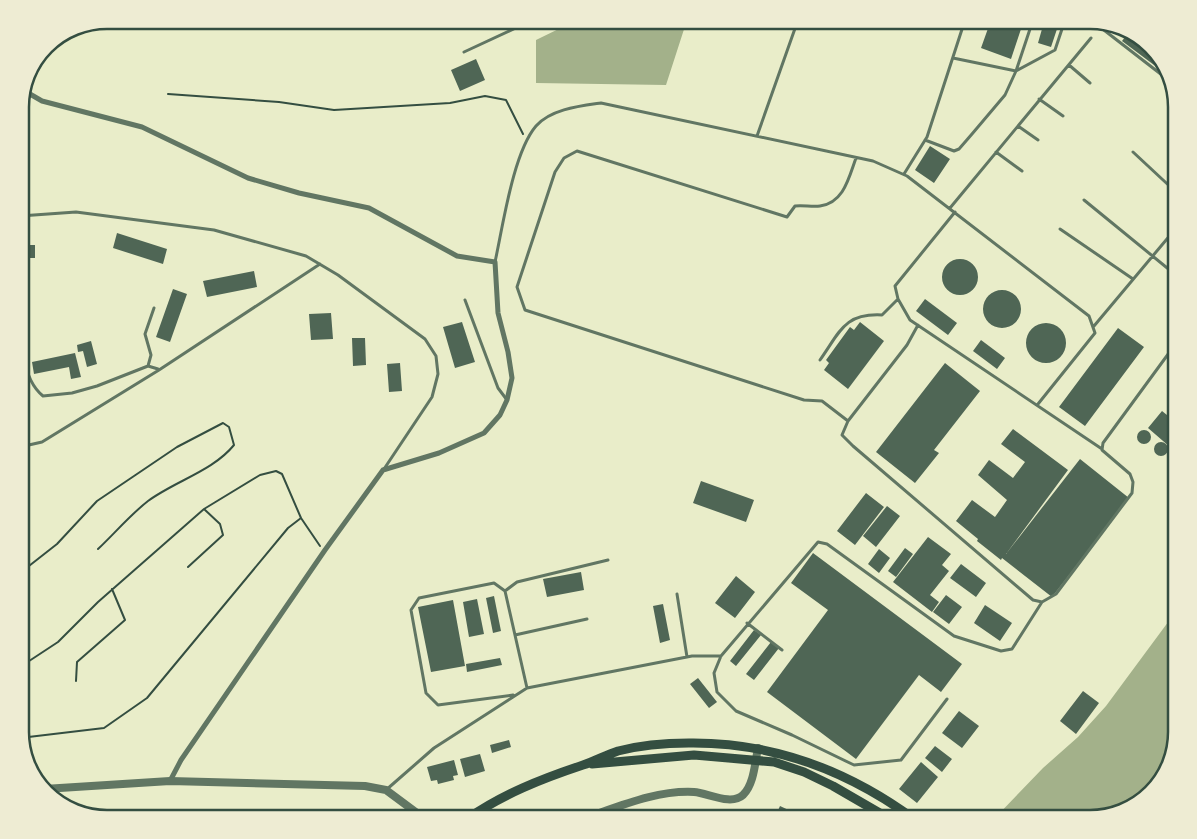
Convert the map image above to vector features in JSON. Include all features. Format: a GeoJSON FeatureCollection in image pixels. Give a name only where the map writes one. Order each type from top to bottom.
{"type":"FeatureCollection","features":[{"type":"Feature","properties":{"kind":"main road"},"geometry":{"type":"LineString","coordinates":[[479,810],[544,778],[585,765],[618,751],[667,743],[716,743],[758,748],[807,760],[881,796],[901,810]]}},
{"type":"Feature","properties":{"kind":"main road"},"geometry":{"type":"LineString","coordinates":[[585,765],[694,755],[755,759],[774,762],[804,772],[876,810]]}},
{"type":"Feature","properties":{"kind":"street"},"geometry":{"type":"LineString","coordinates":[[30,94],[42,101],[142,127],[248,178],[299,193],[369,208],[457,256],[494,262],[498,313],[508,352],[512,378],[507,400],[500,415],[484,432],[440,453],[384,470],[325,550],[181,760],[170,781]]}},
{"type":"Feature","properties":{"kind":"street"},"geometry":{"type":"LineString","coordinates":[[610,810],[648,798],[674,793],[695,792],[732,800],[738,798],[744,794],[750,784],[758,748]]}},
{"type":"Feature","properties":{"kind":"street"},"geometry":{"type":"LineString","coordinates":[[54,788],[170,781],[364,786],[386,790],[413,810]]}},
{"type":"Feature","properties":{"kind":"lane"},"geometry":{"type":"LineString","coordinates":[[464,52],[514,29]]}},
{"type":"Feature","properties":{"kind":"lane"},"geometry":{"type":"LineString","coordinates":[[758,136],[795,29]]}},
{"type":"Feature","properties":{"kind":"lane"},"geometry":{"type":"LineString","coordinates":[[904,174],[925,140],[962,29]]}},
{"type":"Feature","properties":{"kind":"lane"},"geometry":{"type":"LineString","coordinates":[[925,140],[954,151],[959,149],[1005,95],[1016,71],[1030,29]]}},
{"type":"Feature","properties":{"kind":"lane"},"geometry":{"type":"LineString","coordinates":[[953,58],[1016,71],[1055,50],[1062,29]]}},
{"type":"Feature","properties":{"kind":"lane"},"geometry":{"type":"LineString","coordinates":[[1104,30],[1161,74]]}},
{"type":"Feature","properties":{"kind":"lane"},"geometry":{"type":"LineString","coordinates":[[950,208],[1091,38]]}},
{"type":"Feature","properties":{"kind":"lane"},"geometry":{"type":"LineString","coordinates":[[1069,65],[1090,83]]}},
{"type":"Feature","properties":{"kind":"lane"},"geometry":{"type":"LineString","coordinates":[[1040,99],[1063,116]]}},
{"type":"Feature","properties":{"kind":"lane"},"geometry":{"type":"LineString","coordinates":[[494,262],[520,156],[537,126],[565,108],[600,103],[873,162],[904,174],[1090,316],[1095,333],[1038,404]]}},
{"type":"Feature","properties":{"kind":"lane"},"geometry":{"type":"LineString","coordinates":[[1018,126],[1038,140]]}},
{"type":"Feature","properties":{"kind":"lane"},"geometry":{"type":"LineString","coordinates":[[848,421],[822,401],[804,400],[525,310],[517,287],[555,172],[564,158],[577,151],[788,217],[795,206],[821,206],[835,200],[846,187],[856,158]]}},
{"type":"Feature","properties":{"kind":"lane"},"geometry":{"type":"LineString","coordinates":[[996,152],[1022,171]]}},
{"type":"Feature","properties":{"kind":"lane"},"geometry":{"type":"LineString","coordinates":[[1133,152],[1168,185]]}},
{"type":"Feature","properties":{"kind":"lane"},"geometry":{"type":"LineString","coordinates":[[1084,200],[1168,269]]}},
{"type":"Feature","properties":{"kind":"lane"},"geometry":{"type":"LineString","coordinates":[[29,215],[76,212],[214,230],[306,256],[425,339],[436,356],[438,374],[432,397],[384,470]]}},
{"type":"Feature","properties":{"kind":"lane"},"geometry":{"type":"LineString","coordinates":[[947,699],[901,760],[854,765],[792,734],[736,711],[718,692],[714,673],[721,656],[747,623],[818,542],[827,544],[954,636],[1001,651],[1012,649],[1042,602],[1056,594],[1132,494],[1133,482],[1130,474],[1102,450],[1038,404],[910,320],[898,299],[895,286],[955,212]]}},
{"type":"Feature","properties":{"kind":"lane"},"geometry":{"type":"LineString","coordinates":[[1060,229],[1133,280]]}},
{"type":"Feature","properties":{"kind":"lane"},"geometry":{"type":"LineString","coordinates":[[1094,326],[1168,238]]}},
{"type":"Feature","properties":{"kind":"lane"},"geometry":{"type":"LineString","coordinates":[[29,445],[42,442],[159,370],[320,264]]}},
{"type":"Feature","properties":{"kind":"lane"},"geometry":{"type":"LineString","coordinates":[[820,360],[847,321],[865,314],[882,314],[898,299]]}},
{"type":"Feature","properties":{"kind":"lane"},"geometry":{"type":"LineString","coordinates":[[465,300],[498,388],[507,400]]}},
{"type":"Feature","properties":{"kind":"lane"},"geometry":{"type":"LineString","coordinates":[[148,366],[151,355],[145,334],[154,308]]}},
{"type":"Feature","properties":{"kind":"lane"},"geometry":{"type":"LineString","coordinates":[[918,325],[907,345],[848,421],[842,435],[1033,600],[1042,602]]}},
{"type":"Feature","properties":{"kind":"lane"},"geometry":{"type":"LineString","coordinates":[[1102,450],[1102,444],[1168,354]]}},
{"type":"Feature","properties":{"kind":"lane"},"geometry":{"type":"LineString","coordinates":[[29,378],[37,391],[43,396],[72,393],[97,386],[148,366],[159,370]]}},
{"type":"Feature","properties":{"kind":"lane"},"geometry":{"type":"LineString","coordinates":[[504,591],[517,582],[608,560]]}},
{"type":"Feature","properties":{"kind":"lane"},"geometry":{"type":"LineString","coordinates":[[513,695],[438,706],[426,694],[411,610],[419,598],[494,583],[504,591],[527,688]]}},
{"type":"Feature","properties":{"kind":"lane"},"geometry":{"type":"LineString","coordinates":[[676,594],[687,657]]}},
{"type":"Feature","properties":{"kind":"lane"},"geometry":{"type":"LineString","coordinates":[[515,635],[587,619]]}},
{"type":"Feature","properties":{"kind":"lane"},"geometry":{"type":"LineString","coordinates":[[747,623],[782,650]]}},
{"type":"Feature","properties":{"kind":"lane"},"geometry":{"type":"LineString","coordinates":[[386,790],[434,748],[513,695],[527,688],[687,657],[721,656]]}},
{"type":"Feature","properties":{"kind":"path"},"geometry":{"type":"LineString","coordinates":[[168,94],[279,102],[334,110],[450,103],[485,96],[506,100],[527,143]]}},
{"type":"Feature","properties":{"kind":"path"},"geometry":{"type":"LineString","coordinates":[[29,566],[57,544],[97,501],[177,447],[223,423],[229,427],[234,446],[224,457],[183,479],[147,502],[98,549]]}},
{"type":"Feature","properties":{"kind":"path"},"geometry":{"type":"LineString","coordinates":[[29,661],[58,642],[112,589],[204,509],[260,475],[276,471],[282,474],[301,518],[314,541],[325,550]]}},
{"type":"Feature","properties":{"kind":"path"},"geometry":{"type":"LineString","coordinates":[[188,567],[223,535],[220,524],[204,509]]}},
{"type":"Feature","properties":{"kind":"path"},"geometry":{"type":"LineString","coordinates":[[29,737],[104,728],[147,698],[288,528],[301,518]]}},
{"type":"Feature","properties":{"kind":"path"},"geometry":{"type":"LineString","coordinates":[[76,681],[77,662],[126,620],[112,589]]}},
{"type":"Feature","properties":{"kind":"shaded area"},"geometry":{"type":"Polygon","coordinates":[[[559,29],[684,29],[666,85],[536,83],[536,40],[559,29]]]}},
{"type":"Feature","properties":{"kind":"shaded area"},"geometry":{"type":"Polygon","coordinates":[[[1168,622],[1168,742],[1160,767],[1149,784],[1129,800],[1100,810],[1003,810],[1043,768],[1078,737],[1106,706],[1168,622]]]}},
{"type":"Feature","properties":{"kind":"building"},"geometry":{"type":"Polygon","coordinates":[[[988,29],[1021,29],[1011,59],[981,48],[988,29]]]}},
{"type":"Feature","properties":{"kind":"building"},"geometry":{"type":"Polygon","coordinates":[[[1042,29],[1057,29],[1051,47],[1038,43],[1042,29]]]}},
{"type":"Feature","properties":{"kind":"building"},"geometry":{"type":"Polygon","coordinates":[[[1125,37],[1142,48],[1158,68],[1122,41],[1125,37]]]}},
{"type":"Feature","properties":{"kind":"building"},"geometry":{"type":"Polygon","coordinates":[[[476,59],[485,80],[460,91],[451,70],[476,59]]]}},
{"type":"Feature","properties":{"kind":"building"},"geometry":{"type":"Polygon","coordinates":[[[930,146],[950,159],[934,183],[915,170],[930,146]]]}},
{"type":"Feature","properties":{"kind":"building"},"geometry":{"type":"Polygon","coordinates":[[[117,233],[167,249],[163,264],[113,248],[117,233]]]}},
{"type":"Feature","properties":{"kind":"building"},"geometry":{"type":"Polygon","coordinates":[[[29,245],[35,245],[35,258],[29,258],[29,245]]]}},
{"type":"Feature","properties":{"kind":"building"},"geometry":{"type":"Polygon","coordinates":[[[960,259],[967,260],[973,264],[977,270],[977,284],[973,290],[967,294],[960,295],[953,294],[947,290],[943,284],[942,277],[943,270],[947,264],[953,260],[960,259]]]}},
{"type":"Feature","properties":{"kind":"building"},"geometry":{"type":"Polygon","coordinates":[[[254,271],[257,287],[207,297],[203,281],[254,271]]]}},
{"type":"Feature","properties":{"kind":"building"},"geometry":{"type":"Polygon","coordinates":[[[173,289],[187,294],[170,342],[156,337],[173,289]]]}},
{"type":"Feature","properties":{"kind":"building"},"geometry":{"type":"Polygon","coordinates":[[[1002,290],[1015,296],[1021,309],[1015,322],[1002,328],[989,322],[983,309],[989,296],[1002,290]]]}},
{"type":"Feature","properties":{"kind":"building"},"geometry":{"type":"Polygon","coordinates":[[[925,299],[957,323],[948,335],[916,311],[925,299]]]}},
{"type":"Feature","properties":{"kind":"building"},"geometry":{"type":"Polygon","coordinates":[[[331,313],[333,339],[311,340],[309,314],[331,313]]]}},
{"type":"Feature","properties":{"kind":"building"},"geometry":{"type":"Polygon","coordinates":[[[462,322],[475,362],[455,368],[443,327],[462,322]]]}},
{"type":"Feature","properties":{"kind":"building"},"geometry":{"type":"Polygon","coordinates":[[[860,322],[884,341],[848,389],[824,370],[829,363],[826,360],[850,327],[854,330],[860,322]]]}},
{"type":"Feature","properties":{"kind":"building"},"geometry":{"type":"Polygon","coordinates":[[[1046,323],[1060,329],[1066,343],[1060,357],[1046,363],[1032,357],[1026,343],[1032,329],[1046,323]]]}},
{"type":"Feature","properties":{"kind":"building"},"geometry":{"type":"Polygon","coordinates":[[[1118,328],[1144,347],[1085,426],[1059,407],[1118,328]]]}},
{"type":"Feature","properties":{"kind":"building"},"geometry":{"type":"Polygon","coordinates":[[[352,338],[365,338],[366,365],[353,366],[352,338]]]}},
{"type":"Feature","properties":{"kind":"building"},"geometry":{"type":"Polygon","coordinates":[[[981,340],[1005,358],[997,369],[973,351],[981,340]]]}},
{"type":"Feature","properties":{"kind":"building"},"geometry":{"type":"Polygon","coordinates":[[[91,341],[97,364],[87,367],[83,351],[78,352],[77,345],[91,341]]]}},
{"type":"Feature","properties":{"kind":"building"},"geometry":{"type":"Polygon","coordinates":[[[75,353],[81,377],[71,379],[69,367],[34,374],[32,362],[75,353]]]}},
{"type":"Feature","properties":{"kind":"building"},"geometry":{"type":"Polygon","coordinates":[[[400,363],[402,391],[389,392],[387,364],[400,363]]]}},
{"type":"Feature","properties":{"kind":"building"},"geometry":{"type":"Polygon","coordinates":[[[945,363],[980,391],[934,450],[939,453],[915,483],[876,452],[945,363]]]}},
{"type":"Feature","properties":{"kind":"building"},"geometry":{"type":"Polygon","coordinates":[[[1162,411],[1168,416],[1168,445],[1148,428],[1162,411]]]}},
{"type":"Feature","properties":{"kind":"building"},"geometry":{"type":"Polygon","coordinates":[[[1013,429],[1068,470],[1006,554],[1080,459],[1129,498],[1052,597],[977,541],[978,539],[956,521],[972,500],[995,517],[1007,500],[978,475],[989,460],[1013,478],[1025,462],[1001,444],[1013,429]]]}},
{"type":"Feature","properties":{"kind":"building"},"geometry":{"type":"Polygon","coordinates":[[[1144,430],[1149,432],[1151,437],[1149,442],[1144,444],[1139,442],[1137,437],[1139,432],[1144,430]]]}},
{"type":"Feature","properties":{"kind":"building"},"geometry":{"type":"Polygon","coordinates":[[[1161,442],[1166,444],[1168,449],[1166,454],[1161,456],[1156,454],[1154,449],[1156,444],[1161,442]]]}},
{"type":"Feature","properties":{"kind":"building"},"geometry":{"type":"Polygon","coordinates":[[[701,481],[754,500],[746,522],[693,503],[701,481]]]}},
{"type":"Feature","properties":{"kind":"building"},"geometry":{"type":"Polygon","coordinates":[[[866,493],[884,507],[855,545],[837,531],[866,493]]]}},
{"type":"Feature","properties":{"kind":"building"},"geometry":{"type":"Polygon","coordinates":[[[887,506],[900,516],[876,547],[863,536],[887,506]]]}},
{"type":"Feature","properties":{"kind":"building"},"geometry":{"type":"Polygon","coordinates":[[[928,537],[951,554],[942,565],[949,571],[930,595],[939,602],[932,612],[893,582],[928,537]]]}},
{"type":"Feature","properties":{"kind":"building"},"geometry":{"type":"Polygon","coordinates":[[[905,548],[913,554],[896,577],[888,571],[905,548]]]}},
{"type":"Feature","properties":{"kind":"building"},"geometry":{"type":"Polygon","coordinates":[[[879,549],[890,558],[879,573],[868,564],[879,549]]]}},
{"type":"Feature","properties":{"kind":"building"},"geometry":{"type":"Polygon","coordinates":[[[813,553],[962,664],[941,692],[919,675],[856,759],[767,692],[828,610],[791,583],[813,553]]]}},
{"type":"Feature","properties":{"kind":"building"},"geometry":{"type":"Polygon","coordinates":[[[961,564],[986,583],[976,597],[950,578],[961,564]]]}},
{"type":"Feature","properties":{"kind":"building"},"geometry":{"type":"Polygon","coordinates":[[[581,572],[584,590],[547,597],[543,579],[581,572]]]}},
{"type":"Feature","properties":{"kind":"building"},"geometry":{"type":"Polygon","coordinates":[[[736,576],[755,592],[735,618],[715,603],[736,576]]]}},
{"type":"Feature","properties":{"kind":"building"},"geometry":{"type":"Polygon","coordinates":[[[946,595],[962,607],[949,624],[933,612],[946,595]]]}},
{"type":"Feature","properties":{"kind":"building"},"geometry":{"type":"Polygon","coordinates":[[[494,596],[501,631],[493,633],[486,598],[494,596]]]}},
{"type":"Feature","properties":{"kind":"building"},"geometry":{"type":"Polygon","coordinates":[[[477,599],[484,634],[469,637],[463,602],[477,599]]]}},
{"type":"Feature","properties":{"kind":"building"},"geometry":{"type":"Polygon","coordinates":[[[453,600],[465,666],[431,672],[418,607],[453,600]]]}},
{"type":"Feature","properties":{"kind":"building"},"geometry":{"type":"Polygon","coordinates":[[[663,604],[670,640],[660,643],[653,606],[663,604]]]}},
{"type":"Feature","properties":{"kind":"building"},"geometry":{"type":"Polygon","coordinates":[[[985,605],[1012,623],[1000,641],[974,623],[985,605]]]}},
{"type":"Feature","properties":{"kind":"building"},"geometry":{"type":"Polygon","coordinates":[[[754,630],[761,635],[736,666],[730,661],[754,630]]]}},
{"type":"Feature","properties":{"kind":"building"},"geometry":{"type":"Polygon","coordinates":[[[771,642],[779,648],[754,680],[746,674],[771,642]]]}},
{"type":"Feature","properties":{"kind":"building"},"geometry":{"type":"Polygon","coordinates":[[[500,658],[502,665],[467,672],[466,664],[500,658]]]}},
{"type":"Feature","properties":{"kind":"building"},"geometry":{"type":"Polygon","coordinates":[[[698,678],[717,702],[709,708],[690,684],[698,678]]]}},
{"type":"Feature","properties":{"kind":"building"},"geometry":{"type":"Polygon","coordinates":[[[1083,691],[1099,703],[1076,734],[1060,721],[1083,691]]]}},
{"type":"Feature","properties":{"kind":"building"},"geometry":{"type":"Polygon","coordinates":[[[959,711],[979,726],[962,748],[942,733],[959,711]]]}},
{"type":"Feature","properties":{"kind":"building"},"geometry":{"type":"Polygon","coordinates":[[[509,740],[511,747],[492,753],[490,745],[509,740]]]}},
{"type":"Feature","properties":{"kind":"building"},"geometry":{"type":"Polygon","coordinates":[[[935,746],[952,759],[942,772],[925,758],[935,746]]]}},
{"type":"Feature","properties":{"kind":"building"},"geometry":{"type":"Polygon","coordinates":[[[480,754],[485,771],[465,777],[460,759],[480,754]]]}},
{"type":"Feature","properties":{"kind":"building"},"geometry":{"type":"Polygon","coordinates":[[[454,760],[458,775],[453,776],[454,780],[438,784],[437,780],[431,781],[427,767],[454,760]]]}},
{"type":"Feature","properties":{"kind":"building"},"geometry":{"type":"Polygon","coordinates":[[[921,762],[938,777],[917,803],[899,789],[921,762]]]}},
{"type":"Feature","properties":{"kind":"building"},"geometry":{"type":"Polygon","coordinates":[[[780,806],[789,810],[778,810],[780,806]]]}}]}
